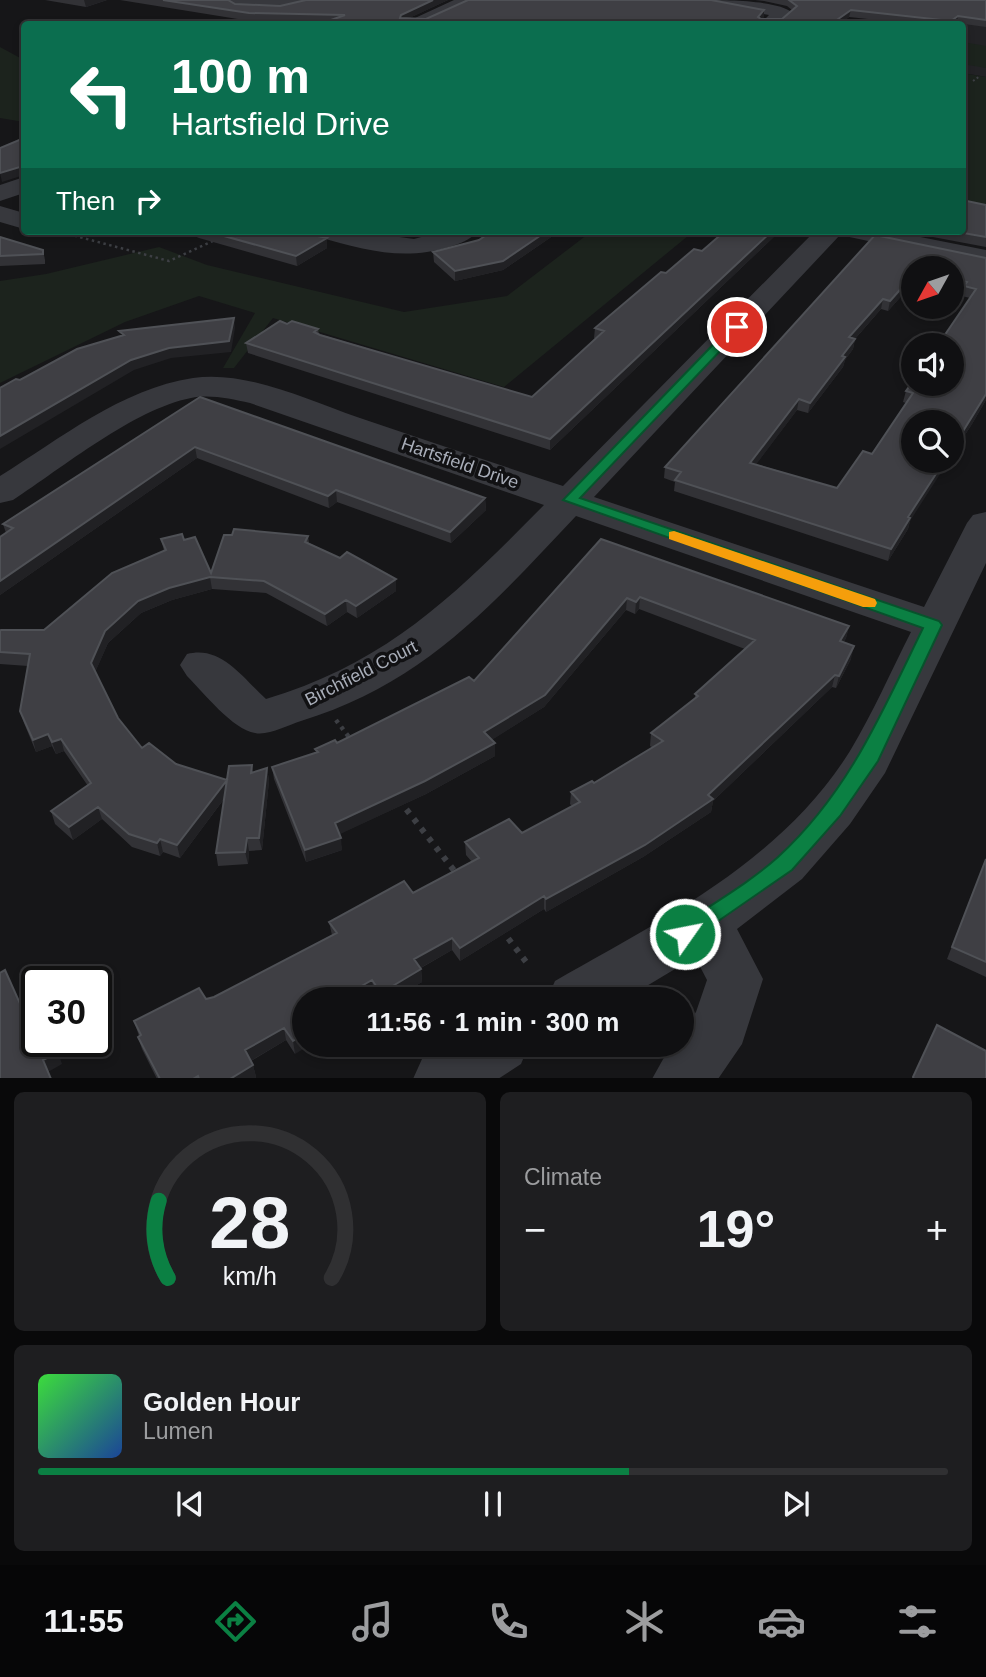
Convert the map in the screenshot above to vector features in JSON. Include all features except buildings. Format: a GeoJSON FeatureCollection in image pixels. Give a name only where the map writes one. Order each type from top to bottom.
{"type":"FeatureCollection","features":[{"type":"Feature","properties":{"kind":"street"},"geometry":{"type":"LineString","coordinates":[[226,0],[269,7],[289,6],[305,0]]}},
{"type":"Feature","properties":{"kind":"street"},"geometry":{"type":"LineString","coordinates":[[418,21],[469,0]]}},
{"type":"Feature","properties":{"kind":"street"},"geometry":{"type":"LineString","coordinates":[[712,0],[783,13],[772,21]]}},
{"type":"Feature","properties":{"kind":"street"},"geometry":{"type":"LineString","coordinates":[[0,194],[21,185]]}},
{"type":"Feature","properties":{"kind":"street"},"geometry":{"type":"LineString","coordinates":[[0,214],[21,220]]}},
{"type":"Feature","properties":{"kind":"street"},"geometry":{"type":"LineString","coordinates":[[344,235],[398,249],[428,245],[454,235]]}},
{"type":"Feature","properties":{"kind":"street","name":"Birchfield Court"},"geometry":{"type":"LineString","coordinates":[[202,664],[258,718],[320,699],[411,651],[474,600],[826,235]]}},
{"type":"Feature","properties":{"kind":"street"},"geometry":{"type":"LineString","coordinates":[[870,235],[986,258]]}},
{"type":"Feature","properties":{"kind":"street","name":"Hartsfield Drive"},"geometry":{"type":"LineString","coordinates":[[0,492],[140,405],[188,388],[222,387],[259,395],[933,625]]}},
{"type":"Feature","properties":{"kind":"street"},"geometry":{"type":"LineString","coordinates":[[596,987],[705,923],[785,864],[833,810],[868,761],[933,625],[986,523]]}},
{"type":"Feature","properties":{"kind":"street"},"geometry":{"type":"LineString","coordinates":[[683,1078],[721,1025],[735,979],[705,923]]}},
{"type":"Feature","properties":{"kind":"street"},"geometry":{"type":"LineString","coordinates":[[445,1078],[480,1057]]}},
{"type":"Feature","properties":{"kind":"path"},"geometry":{"type":"LineString","coordinates":[[880,20],[887,15]]}},
{"type":"Feature","properties":{"kind":"path"},"geometry":{"type":"LineString","coordinates":[[880,20],[887,21]]}},
{"type":"Feature","properties":{"kind":"path"},"geometry":{"type":"LineString","coordinates":[[973,81],[980,76]]}},
{"type":"Feature","properties":{"kind":"path"},"geometry":{"type":"LineString","coordinates":[[72,235],[169,261],[223,236]]}},
{"type":"Feature","properties":{"kind":"path"},"geometry":{"type":"LineString","coordinates":[[320,699],[362,753]]}},
{"type":"Feature","properties":{"kind":"path"},"geometry":{"type":"LineString","coordinates":[[396,796],[463,881]]}},
{"type":"Feature","properties":{"kind":"path"},"geometry":{"type":"LineString","coordinates":[[497,924],[530,967]]}},
{"type":"Feature","properties":{"kind":"shaded area"},"geometry":{"type":"Polygon","coordinates":[[[904,0],[986,4],[986,77],[966,74],[966,21],[872,21],[904,0]]]}},
{"type":"Feature","properties":{"kind":"shaded area"},"geometry":{"type":"Polygon","coordinates":[[[966,43],[986,46],[986,68],[966,65],[966,43]]]}},
{"type":"Feature","properties":{"kind":"shaded area"},"geometry":{"type":"Polygon","coordinates":[[[0,47],[21,58],[21,122],[0,118],[0,47]]]}},
{"type":"Feature","properties":{"kind":"shaded area"},"geometry":{"type":"Polygon","coordinates":[[[966,74],[986,77],[986,211],[966,208],[966,74]]]}},
{"type":"Feature","properties":{"kind":"shaded area"},"geometry":{"type":"Polygon","coordinates":[[[587,235],[689,235],[504,387],[273,318],[234,368],[223,368],[255,313],[199,296],[125,322],[0,383],[0,281],[46,274],[159,247],[207,265],[404,312],[507,296],[587,235]]]}},
{"type":"Feature","properties":{"kind":"slow traffic"},"geometry":{"type":"LineString","coordinates":[[674,536],[869,603]]}},
{"type":"Feature","properties":{"kind":"route"},"geometry":{"type":"LineString","coordinates":[[685,934],[705,923],[785,864],[833,810],[868,761],[933,625],[570,500],[737,327]]}}]}
